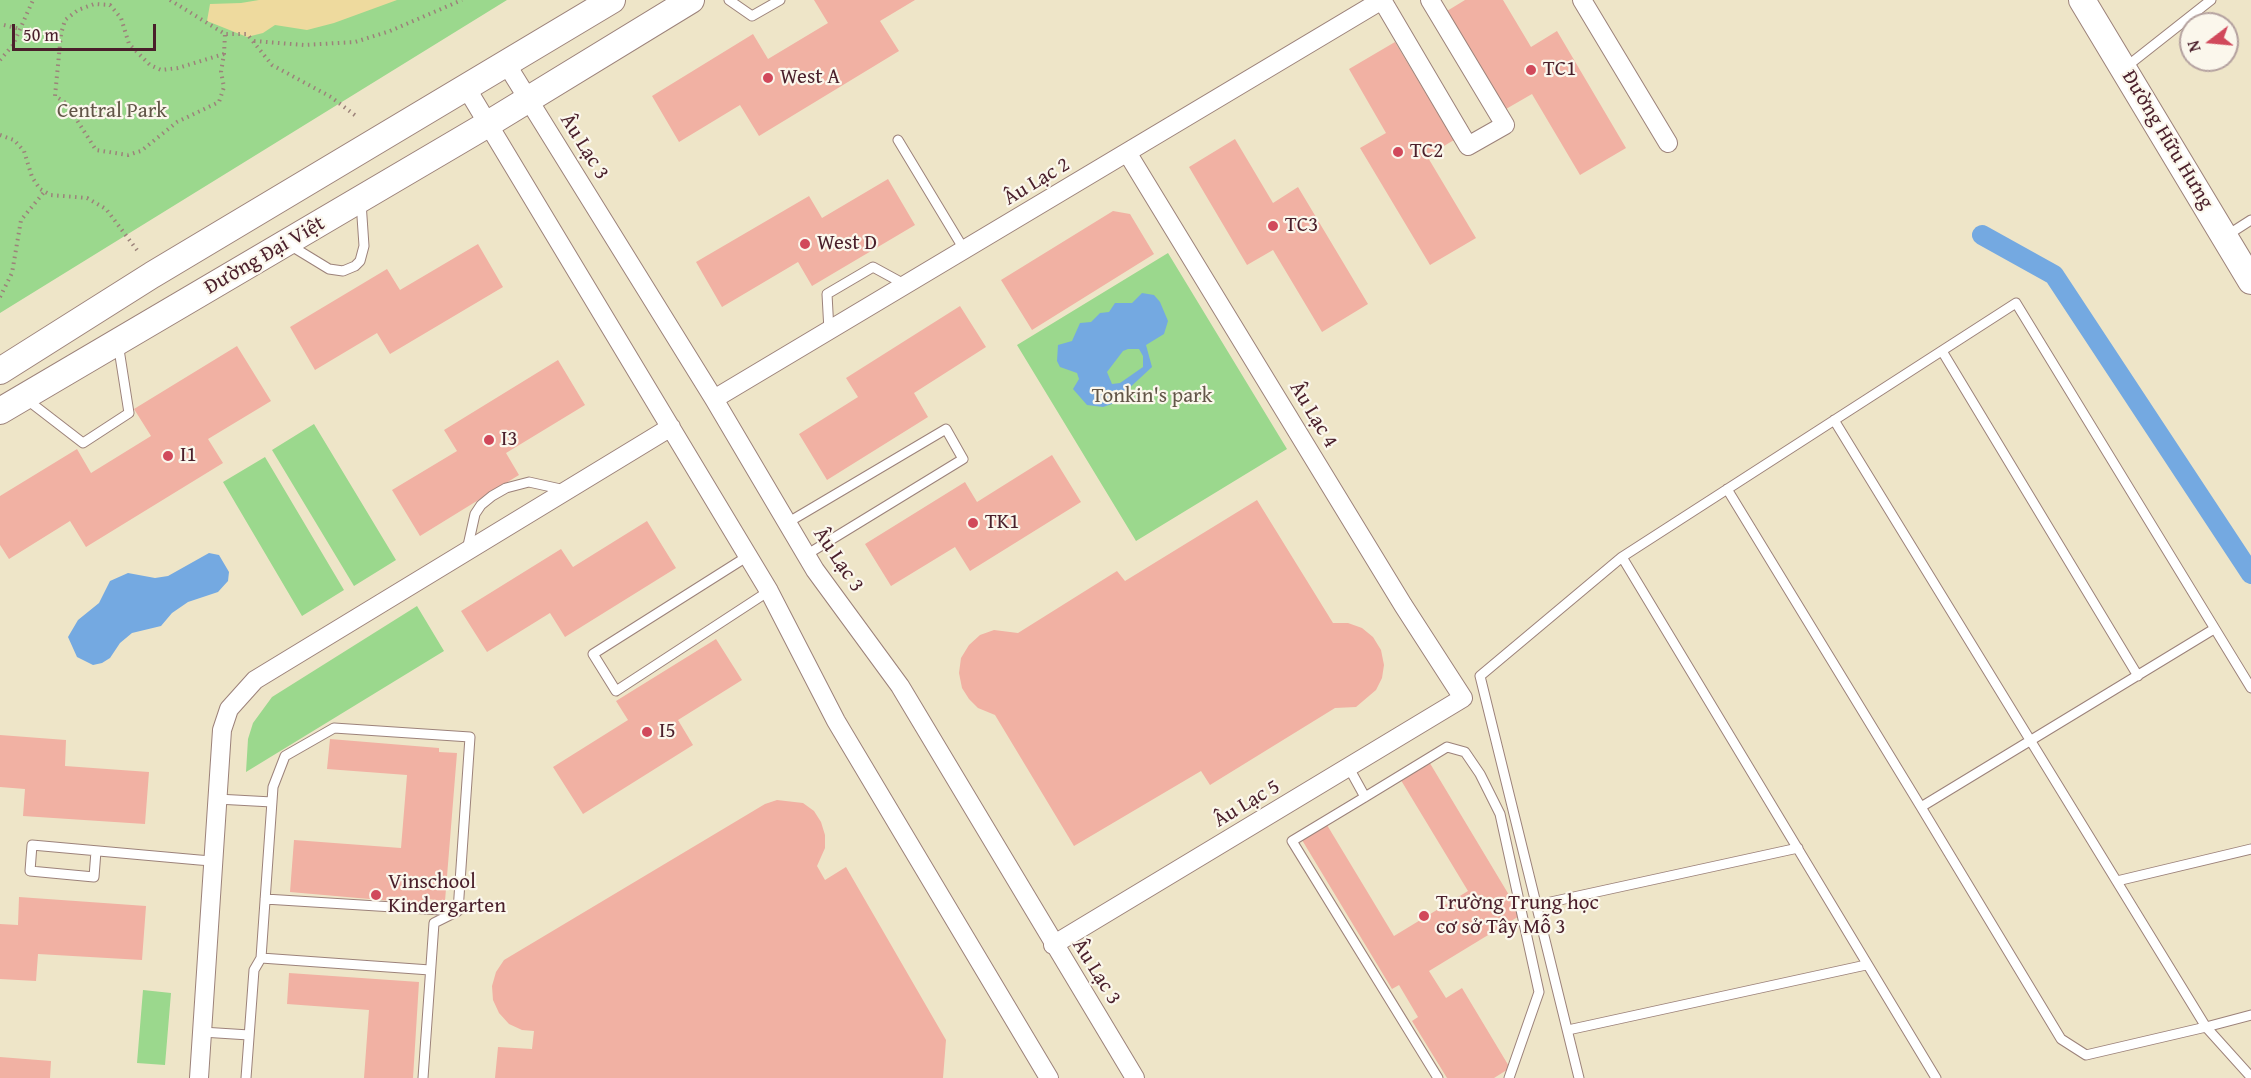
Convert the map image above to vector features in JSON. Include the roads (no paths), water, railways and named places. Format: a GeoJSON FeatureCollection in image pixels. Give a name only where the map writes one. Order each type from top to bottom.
{"type":"FeatureCollection","features":[{"type":"Feature","properties":{"kind":"street","name":"Đường Đại Việt"},"geometry":{"type":"LineString","coordinates":[[0,371],[162,269],[507,65],[612,0]]}},
{"type":"Feature","properties":{"kind":"street","name":"Đường Đại Việt"},"geometry":{"type":"LineString","coordinates":[[0,411],[488,124],[690,0]]}},
{"type":"Feature","properties":{"kind":"street"},"geometry":{"type":"LineString","coordinates":[[1382,0],[1468,146],[1505,125],[1430,0]]}},
{"type":"Feature","properties":{"kind":"street","name":"Âu Lạc 2"},"geometry":{"type":"LineString","coordinates":[[714,399],[1128,154],[1382,0]]}},
{"type":"Feature","properties":{"kind":"street"},"geometry":{"type":"LineString","coordinates":[[1582,0],[1668,143]]}},
{"type":"Feature","properties":{"kind":"street","name":"Đường Hữu Hưng"},"geometry":{"type":"LineString","coordinates":[[2082,0],[2251,281]]}},
{"type":"Feature","properties":{"kind":"street","name":"Âu Lạc 3"},"geometry":{"type":"LineString","coordinates":[[507,65],[714,399],[806,555],[900,686],[1053,945],[1135,1078]]}},
{"type":"Feature","properties":{"kind":"street"},"geometry":{"type":"LineString","coordinates":[[467,88],[769,591],[836,721],[1049,1078]]}},
{"type":"Feature","properties":{"kind":"street","name":"Âu Lạc 4"},"geometry":{"type":"LineString","coordinates":[[1128,154],[1402,605],[1463,698]]}},
{"type":"Feature","properties":{"kind":"street"},"geometry":{"type":"LineString","coordinates":[[199,1078],[222,730],[229,709],[255,680],[671,428]]}},
{"type":"Feature","properties":{"kind":"street","name":"Âu Lạc 5"},"geometry":{"type":"LineString","coordinates":[[1053,945],[1463,698]]}},
{"type":"Feature","properties":{"kind":"lane"},"geometry":{"type":"LineString","coordinates":[[729,0],[752,16],[780,0]]}},
{"type":"Feature","properties":{"kind":"lane"},"geometry":{"type":"LineString","coordinates":[[2124,68],[2211,0]]}},
{"type":"Feature","properties":{"kind":"lane"},"geometry":{"type":"LineString","coordinates":[[898,140],[965,251]]}},
{"type":"Feature","properties":{"kind":"lane"},"geometry":{"type":"LineString","coordinates":[[286,243],[329,269],[342,271],[355,266],[360,261],[364,246],[361,199]]}},
{"type":"Feature","properties":{"kind":"lane"},"geometry":{"type":"LineString","coordinates":[[2226,236],[2251,220]]}},
{"type":"Feature","properties":{"kind":"lane"},"geometry":{"type":"LineString","coordinates":[[829,331],[827,294],[863,272],[873,267],[906,285]]}},
{"type":"Feature","properties":{"kind":"lane"},"geometry":{"type":"LineString","coordinates":[[1579,1078],[1480,676],[1622,557],[2016,303],[2251,688]]}},
{"type":"Feature","properties":{"kind":"lane"},"geometry":{"type":"LineString","coordinates":[[24,398],[83,443],[129,413],[118,342]]}},
{"type":"Feature","properties":{"kind":"lane"},"geometry":{"type":"LineString","coordinates":[[1942,351],[2138,676]]}},
{"type":"Feature","properties":{"kind":"lane"},"geometry":{"type":"LineString","coordinates":[[1834,420],[2206,1027],[2251,1077]]}},
{"type":"Feature","properties":{"kind":"lane"},"geometry":{"type":"LineString","coordinates":[[787,523],[946,429],[963,459],[806,555]]}},
{"type":"Feature","properties":{"kind":"lane"},"geometry":{"type":"LineString","coordinates":[[467,551],[475,514],[481,505],[492,496],[506,488],[528,482],[567,491]]}},
{"type":"Feature","properties":{"kind":"lane"},"geometry":{"type":"LineString","coordinates":[[1727,489],[2061,1039],[2086,1055],[2251,1015]]}},
{"type":"Feature","properties":{"kind":"lane"},"geometry":{"type":"LineString","coordinates":[[748,556],[593,654],[616,691],[769,591]]}},
{"type":"Feature","properties":{"kind":"lane"},"geometry":{"type":"LineString","coordinates":[[1622,557],[1936,1078]]}},
{"type":"Feature","properties":{"kind":"lane"},"geometry":{"type":"LineString","coordinates":[[1921,807],[2214,629]]}},
{"type":"Feature","properties":{"kind":"lane"},"geometry":{"type":"LineString","coordinates":[[246,1078],[254,970],[261,958],[273,787],[285,756],[334,728],[471,737],[458,911]]}},
{"type":"Feature","properties":{"kind":"lane"},"geometry":{"type":"LineString","coordinates":[[1438,1078],[1292,841],[1447,747],[1465,752],[1480,774],[1500,814],[1539,992],[1509,1078]]}},
{"type":"Feature","properties":{"kind":"lane"},"geometry":{"type":"LineString","coordinates":[[1349,768],[1365,797]]}},
{"type":"Feature","properties":{"kind":"lane"},"geometry":{"type":"LineString","coordinates":[[217,799],[272,802]]}},
{"type":"Feature","properties":{"kind":"lane"},"geometry":{"type":"LineString","coordinates":[[96,851],[94,877],[30,871],[32,845],[213,861]]}},
{"type":"Feature","properties":{"kind":"lane"},"geometry":{"type":"LineString","coordinates":[[1537,905],[1798,848]]}},
{"type":"Feature","properties":{"kind":"lane"},"geometry":{"type":"LineString","coordinates":[[2118,881],[2251,849]]}},
{"type":"Feature","properties":{"kind":"lane"},"geometry":{"type":"LineString","coordinates":[[265,899],[458,911]]}},
{"type":"Feature","properties":{"kind":"lane"},"geometry":{"type":"LineString","coordinates":[[423,1078],[434,922],[458,911]]}},
{"type":"Feature","properties":{"kind":"lane"},"geometry":{"type":"LineString","coordinates":[[261,958],[430,970]]}},
{"type":"Feature","properties":{"kind":"lane"},"geometry":{"type":"LineString","coordinates":[[1568,1030],[1866,965]]}},
{"type":"Feature","properties":{"kind":"lane"},"geometry":{"type":"LineString","coordinates":[[202,1032],[249,1035]]}},
{"type":"Feature","properties":{"kind":"water"},"geometry":{"type":"Polygon","coordinates":[[[1142,293],[1154,295],[1160,302],[1168,321],[1164,334],[1146,345],[1152,367],[1112,404],[1103,407],[1087,405],[1073,389],[1079,379],[1077,373],[1060,367],[1057,361],[1058,345],[1072,341],[1080,323],[1091,322],[1100,313],[1109,312],[1115,303],[1132,303],[1142,293]],[[1139,349],[1123,351],[1107,372],[1112,384],[1120,383],[1143,367],[1143,356],[1139,349]]]}},
{"type":"Feature","properties":{"kind":"water"},"geometry":{"type":"Polygon","coordinates":[[[209,553],[219,555],[229,572],[228,581],[218,592],[188,602],[172,613],[161,626],[132,633],[120,643],[110,658],[102,663],[93,665],[77,657],[68,637],[78,620],[99,603],[110,581],[128,573],[155,578],[168,576],[209,553]]]}},
{"type":"Feature","properties":{"kind":"waterway"},"geometry":{"type":"LineString","coordinates":[[1982,235],[2054,275],[2251,574]]}},
{"type":"Feature","properties":{"kind":"place","name":"TC1"},"geometry":{"type":"Point","coordinates":[1531,70]}},
{"type":"Feature","properties":{"kind":"place","name":"West A"},"geometry":{"type":"Point","coordinates":[768,78]}},
{"type":"Feature","properties":{"kind":"place","name":"TC2"},"geometry":{"type":"Point","coordinates":[1398,152]}},
{"type":"Feature","properties":{"kind":"place","name":"TC3"},"geometry":{"type":"Point","coordinates":[1273,226]}},
{"type":"Feature","properties":{"kind":"place","name":"West D"},"geometry":{"type":"Point","coordinates":[805,244]}},
{"type":"Feature","properties":{"kind":"place","name":"I3"},"geometry":{"type":"Point","coordinates":[489,440]}},
{"type":"Feature","properties":{"kind":"place","name":"I1"},"geometry":{"type":"Point","coordinates":[168,456]}},
{"type":"Feature","properties":{"kind":"place","name":"TK1"},"geometry":{"type":"Point","coordinates":[973,523]}},
{"type":"Feature","properties":{"kind":"place","name":"I5"},"geometry":{"type":"Point","coordinates":[647,732]}},
{"type":"Feature","properties":{"kind":"place","name":"Vinschool Kindergarten"},"geometry":{"type":"Point","coordinates":[376,895]}},
{"type":"Feature","properties":{"kind":"place","name":"Trường Trung học cơ sở Tây Mỗ 3"},"geometry":{"type":"Point","coordinates":[1424,916]}},
{"type":"Feature","properties":{"kind":"park label","name":"Central Park"},"geometry":{"type":"Point","coordinates":[112,112]}},
{"type":"Feature","properties":{"kind":"park label","name":"Tonkin's park"},"geometry":{"type":"Point","coordinates":[1152,397]}}]}
